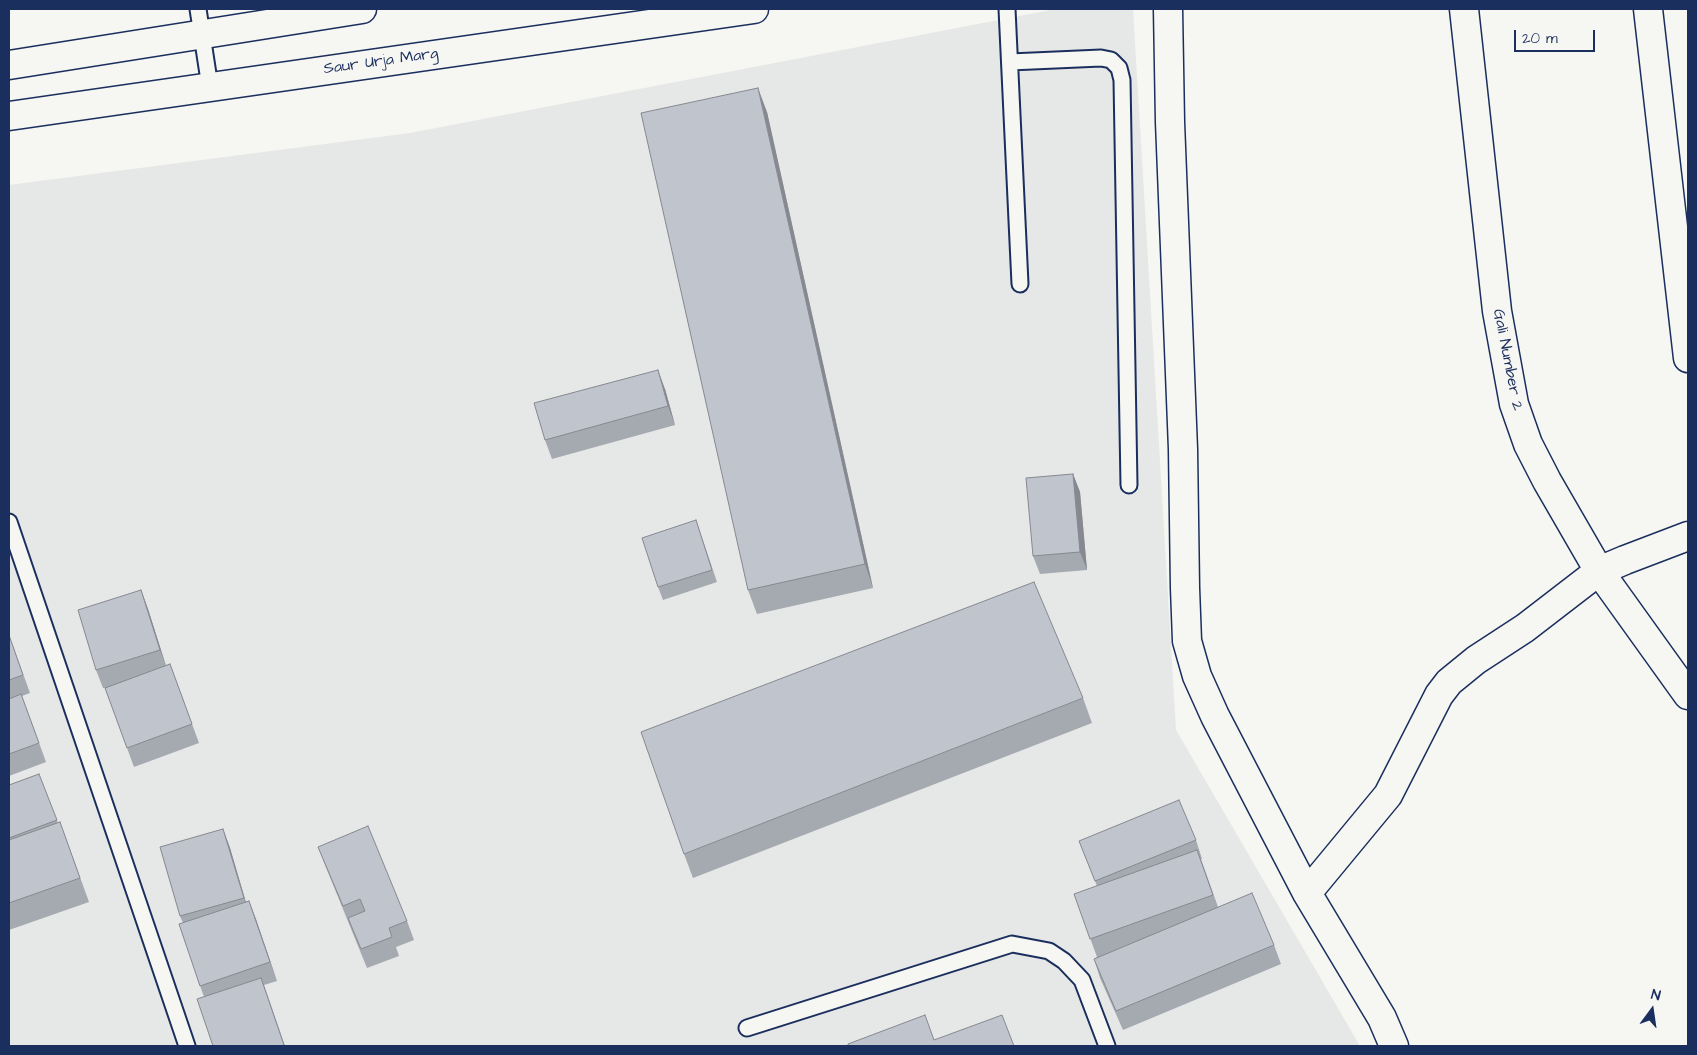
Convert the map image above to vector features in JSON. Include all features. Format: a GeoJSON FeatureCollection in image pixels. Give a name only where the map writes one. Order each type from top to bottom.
{"type":"FeatureCollection","features":[{"type":"Feature","properties":{"kind":"street"},"geometry":{"type":"LineString","coordinates":[[9,65],[199,21],[362,9]]}},
{"type":"Feature","properties":{"kind":"street","name":"Saur Urja Marg"},"geometry":{"type":"LineString","coordinates":[[9,116],[754,9]]}},
{"type":"Feature","properties":{"kind":"street"},"geometry":{"type":"LineString","coordinates":[[1168,9],[1170,122],[1183,449],[1187,641],[1197,676],[1215,716],[1307,894],[1382,1018],[1394,1046]]}},
{"type":"Feature","properties":{"kind":"street","name":"Gali Number 2"},"geometry":{"type":"LineString","coordinates":[[1464,9],[1497,311],[1514,404],[1528,444],[1599,571],[1688,695]]}},
{"type":"Feature","properties":{"kind":"street"},"geometry":{"type":"LineString","coordinates":[[1648,9],[1688,358]]}},
{"type":"Feature","properties":{"kind":"street"},"geometry":{"type":"LineString","coordinates":[[1307,894],[1388,795],[1439,695],[1449,682],[1476,660],[1525,628],[1599,571],[1688,536]]}},
{"type":"Feature","properties":{"kind":"lane"},"geometry":{"type":"LineString","coordinates":[[1007,9],[1020,284]]}},
{"type":"Feature","properties":{"kind":"lane"},"geometry":{"type":"LineString","coordinates":[[199,21],[210,87]]}},
{"type":"Feature","properties":{"kind":"lane"},"geometry":{"type":"LineString","coordinates":[[1010,62],[1101,58],[1111,60],[1119,68],[1123,90],[1129,485]]}},
{"type":"Feature","properties":{"kind":"lane"},"geometry":{"type":"LineString","coordinates":[[9,522],[187,1046]]}},
{"type":"Feature","properties":{"kind":"lane"},"geometry":{"type":"LineString","coordinates":[[747,1028],[1012,944],[1049,951],[1064,961],[1082,980],[1107,1046]]}},
{"type":"Feature","properties":{"kind":"shaded area"},"geometry":{"type":"Polygon","coordinates":[[[1056,9],[1133,9],[1176,730],[1360,1046],[9,1046],[9,185],[410,133],[1056,9]]]}},
{"type":"Feature","properties":{"kind":"building"},"geometry":{"type":"Polygon","coordinates":[[[758,88],[865,564],[748,590],[641,113],[758,88]]]}},
{"type":"Feature","properties":{"kind":"building"},"geometry":{"type":"Polygon","coordinates":[[[658,370],[668,406],[545,440],[534,403],[658,370]]]}},
{"type":"Feature","properties":{"kind":"building"},"geometry":{"type":"Polygon","coordinates":[[[1073,474],[1080,552],[1033,556],[1026,478],[1073,474]]]}},
{"type":"Feature","properties":{"kind":"building"},"geometry":{"type":"Polygon","coordinates":[[[696,520],[712,570],[658,587],[642,538],[696,520]]]}},
{"type":"Feature","properties":{"kind":"building"},"geometry":{"type":"Polygon","coordinates":[[[1034,582],[1083,698],[684,854],[641,732],[1034,582]]]}},
{"type":"Feature","properties":{"kind":"building"},"geometry":{"type":"Polygon","coordinates":[[[141,590],[160,650],[96,670],[78,610],[141,590]]]}},
{"type":"Feature","properties":{"kind":"building"},"geometry":{"type":"Polygon","coordinates":[[[9,635],[23,675],[9,680],[9,635]]]}},
{"type":"Feature","properties":{"kind":"building"},"geometry":{"type":"Polygon","coordinates":[[[170,664],[192,724],[127,748],[105,688],[170,664]]]}},
{"type":"Feature","properties":{"kind":"building"},"geometry":{"type":"Polygon","coordinates":[[[21,694],[39,743],[9,754],[9,699],[21,694]]]}},
{"type":"Feature","properties":{"kind":"building"},"geometry":{"type":"Polygon","coordinates":[[[39,774],[57,820],[9,838],[9,785],[39,774]]]}},
{"type":"Feature","properties":{"kind":"building"},"geometry":{"type":"Polygon","coordinates":[[[1179,800],[1196,840],[1095,881],[1079,841],[1179,800]]]}},
{"type":"Feature","properties":{"kind":"building"},"geometry":{"type":"Polygon","coordinates":[[[60,822],[80,878],[9,903],[9,840],[60,822]]]}},
{"type":"Feature","properties":{"kind":"building"},"geometry":{"type":"Polygon","coordinates":[[[368,826],[407,921],[389,928],[392,937],[361,949],[348,918],[365,911],[360,899],[343,906],[318,847],[368,826]]]}},
{"type":"Feature","properties":{"kind":"building"},"geometry":{"type":"Polygon","coordinates":[[[223,829],[244,898],[180,916],[160,847],[223,829]]]}},
{"type":"Feature","properties":{"kind":"building"},"geometry":{"type":"Polygon","coordinates":[[[1197,850],[1213,895],[1090,939],[1074,894],[1197,850]]]}},
{"type":"Feature","properties":{"kind":"building"},"geometry":{"type":"Polygon","coordinates":[[[1252,893],[1274,945],[1116,1011],[1094,959],[1252,893]]]}},
{"type":"Feature","properties":{"kind":"building"},"geometry":{"type":"Polygon","coordinates":[[[249,901],[270,962],[200,986],[179,924],[249,901]]]}},
{"type":"Feature","properties":{"kind":"building"},"geometry":{"type":"Polygon","coordinates":[[[261,978],[284,1045],[213,1046],[197,999],[261,978]]]}},
{"type":"Feature","properties":{"kind":"building"},"geometry":{"type":"Polygon","coordinates":[[[925,1015],[934,1040],[1002,1015],[1014,1046],[848,1046],[848,1044],[925,1015]]]}}]}
